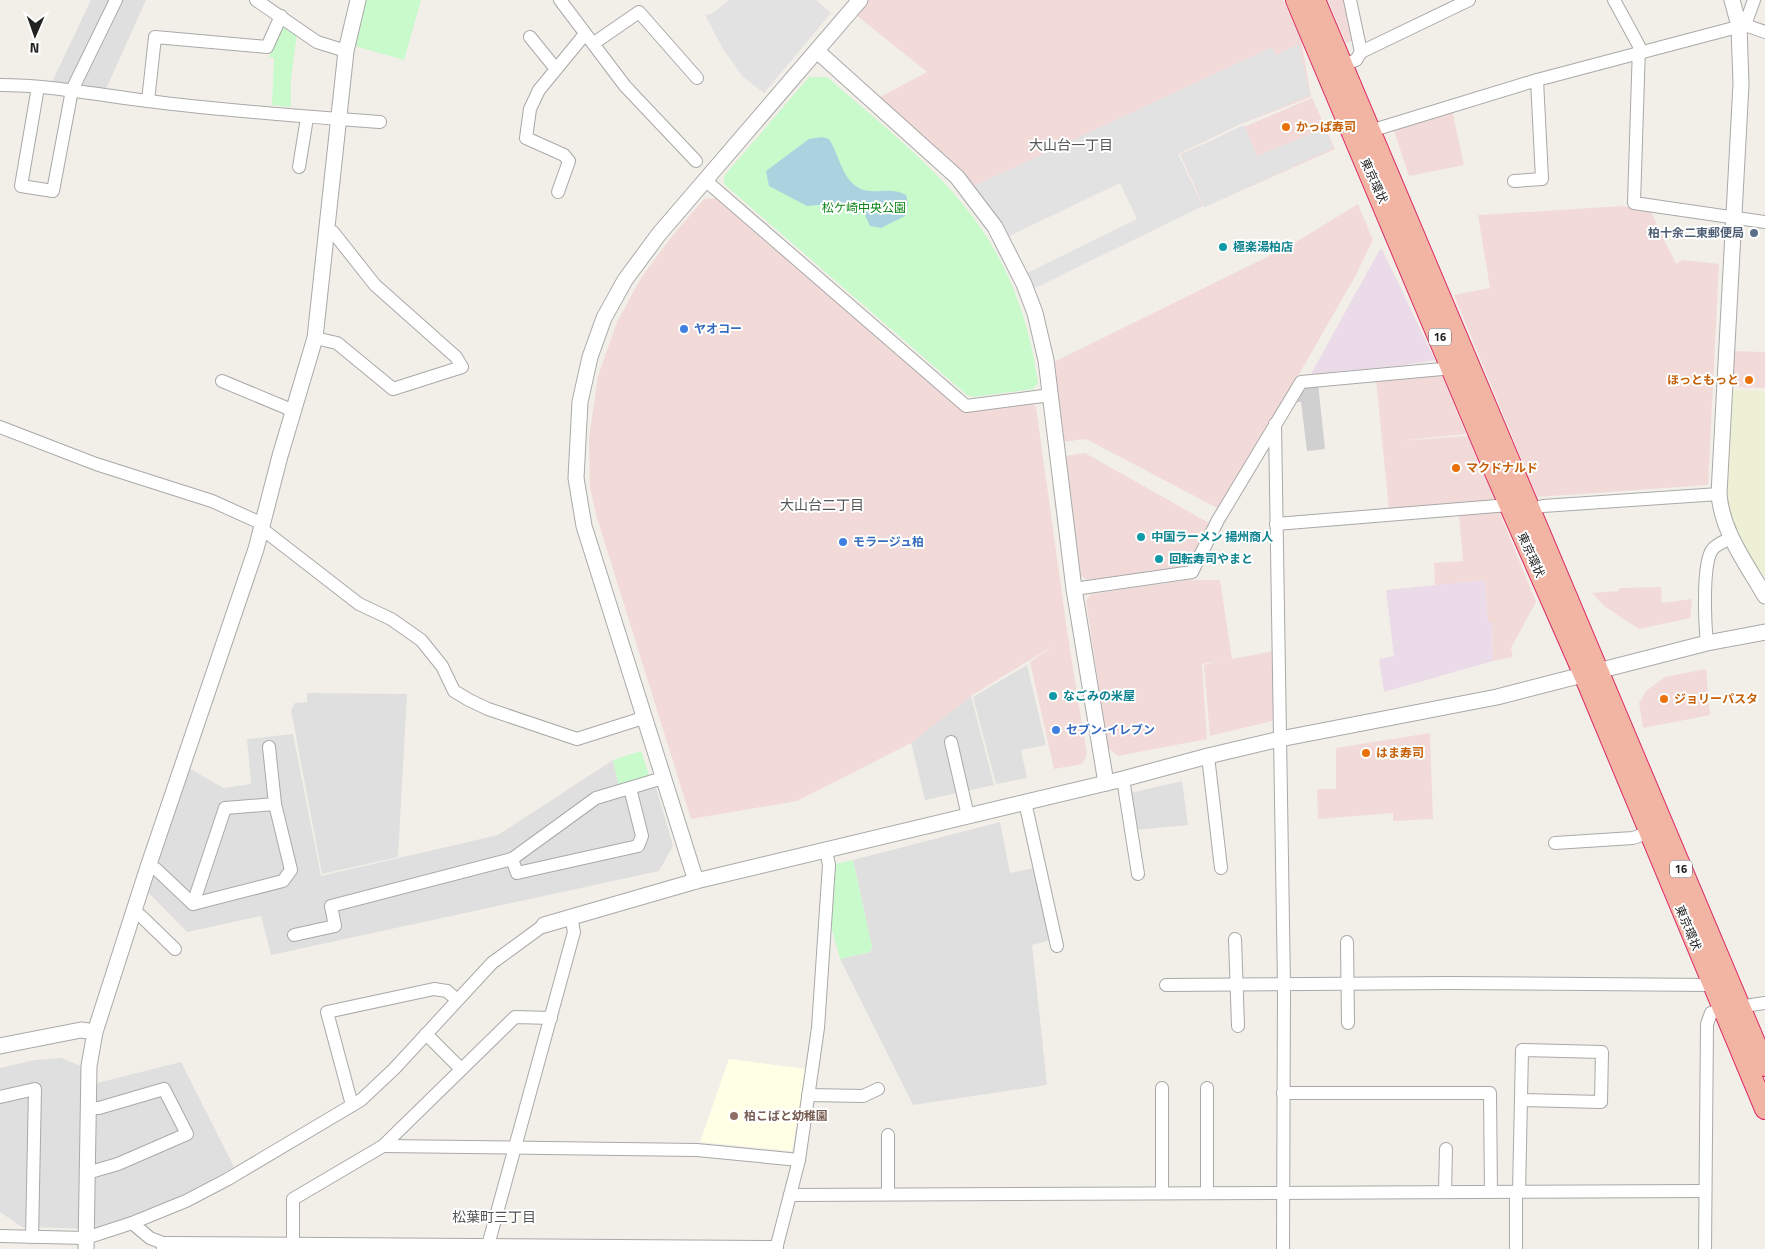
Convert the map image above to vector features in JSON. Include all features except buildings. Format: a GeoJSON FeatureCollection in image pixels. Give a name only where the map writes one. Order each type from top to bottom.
{"type":"FeatureCollection","features":[{"type":"Feature","properties":{"kind":"highway","name":"東京環状"},"geometry":{"type":"LineString","coordinates":[[1296,0],[1453,368],[1509,505],[1591,673]]}},
{"type":"Feature","properties":{"kind":"highway","name":"東京環状"},"geometry":{"type":"LineString","coordinates":[[1315,0],[1529,510],[1591,673],[1731,1008],[1765,1109]]}},
{"type":"Feature","properties":{"kind":"highway","name":"東京環状"},"geometry":{"type":"LineString","coordinates":[[1656,830],[1712,985],[1731,1008],[1765,1066]]}},
{"type":"Feature","properties":{"kind":"street"},"geometry":{"type":"LineString","coordinates":[[38,87],[21,186],[53,191],[72,90],[116,0]]}},
{"type":"Feature","properties":{"kind":"street"},"geometry":{"type":"LineString","coordinates":[[256,0],[317,42],[346,51]]}},
{"type":"Feature","properties":{"kind":"street"},"geometry":{"type":"LineString","coordinates":[[86,1243],[89,1066],[95,1032],[148,867],[256,549],[315,338],[346,51],[358,0]]}},
{"type":"Feature","properties":{"kind":"street"},"geometry":{"type":"LineString","coordinates":[[560,0],[625,86],[696,162]]}},
{"type":"Feature","properties":{"kind":"street"},"geometry":{"type":"LineString","coordinates":[[696,881],[643,718],[584,526],[576,478],[580,402],[590,358],[604,318],[625,280],[705,180],[860,0]]}},
{"type":"Feature","properties":{"kind":"street"},"geometry":{"type":"LineString","coordinates":[[1350,0],[1361,52]]}},
{"type":"Feature","properties":{"kind":"street"},"geometry":{"type":"LineString","coordinates":[[1343,65],[1356,60],[1361,52],[1469,0]]}},
{"type":"Feature","properties":{"kind":"street"},"geometry":{"type":"LineString","coordinates":[[1614,0],[1639,46],[1634,203],[1730,215],[1736,220],[1765,222]]}},
{"type":"Feature","properties":{"kind":"street"},"geometry":{"type":"LineString","coordinates":[[1732,0],[1742,25],[1742,84],[1736,220],[1720,446],[1719,494],[1720,511],[1731,538],[1765,596]]}},
{"type":"Feature","properties":{"kind":"street"},"geometry":{"type":"LineString","coordinates":[[1742,25],[1754,0]]}},
{"type":"Feature","properties":{"kind":"street"},"geometry":{"type":"LineString","coordinates":[[594,43],[639,12],[697,78]]}},
{"type":"Feature","properties":{"kind":"street"},"geometry":{"type":"LineString","coordinates":[[148,101],[155,37],[267,47],[281,16]]}},
{"type":"Feature","properties":{"kind":"street"},"geometry":{"type":"LineString","coordinates":[[1370,131],[1537,80],[1742,25],[1765,32]]}},
{"type":"Feature","properties":{"kind":"street"},"geometry":{"type":"LineString","coordinates":[[558,192],[569,162],[564,155],[526,138],[530,109],[539,90],[585,34]]}},
{"type":"Feature","properties":{"kind":"street"},"geometry":{"type":"LineString","coordinates":[[530,37],[556,69]]}},
{"type":"Feature","properties":{"kind":"street"},"geometry":{"type":"LineString","coordinates":[[817,51],[957,177],[995,227],[1020,275],[1035,313],[1051,396],[1074,590],[1106,784]]}},
{"type":"Feature","properties":{"kind":"street"},"geometry":{"type":"LineString","coordinates":[[1514,181],[1542,179],[1537,80]]}},
{"type":"Feature","properties":{"kind":"street"},"geometry":{"type":"LineString","coordinates":[[0,85],[72,90],[148,101],[307,118],[380,122]]}},
{"type":"Feature","properties":{"kind":"street"},"geometry":{"type":"LineString","coordinates":[[299,167],[307,118]]}},
{"type":"Feature","properties":{"kind":"street"},"geometry":{"type":"LineString","coordinates":[[705,180],[966,406],[1051,396]]}},
{"type":"Feature","properties":{"kind":"street"},"geometry":{"type":"LineString","coordinates":[[315,338],[337,343],[393,389],[462,367],[456,357],[375,285],[332,232],[327,230]]}},
{"type":"Feature","properties":{"kind":"street"},"geometry":{"type":"LineString","coordinates":[[1074,590],[1192,572],[1218,520],[1301,382],[1453,368]]}},
{"type":"Feature","properties":{"kind":"street"},"geometry":{"type":"LineString","coordinates":[[222,382],[294,411]]}},
{"type":"Feature","properties":{"kind":"street"},"geometry":{"type":"LineString","coordinates":[[1276,424],[1284,985],[1282,1249]]}},
{"type":"Feature","properties":{"kind":"street"},"geometry":{"type":"LineString","coordinates":[[0,426],[96,464],[212,501],[262,526],[359,604],[391,619],[421,640],[442,666],[454,691],[488,709],[577,739],[643,718]]}},
{"type":"Feature","properties":{"kind":"street"},"geometry":{"type":"LineString","coordinates":[[1529,510],[1543,506],[1719,494]]}},
{"type":"Feature","properties":{"kind":"street"},"geometry":{"type":"LineString","coordinates":[[1276,524],[1509,505]]}},
{"type":"Feature","properties":{"kind":"street"},"geometry":{"type":"LineString","coordinates":[[1707,643],[1704,615],[1708,558],[1712,548],[1731,538]]}},
{"type":"Feature","properties":{"kind":"street"},"geometry":{"type":"LineString","coordinates":[[2,1238],[32,1237],[86,1243],[203,1192],[352,1105],[394,1069],[492,963],[544,926],[571,916],[696,881],[1123,780],[1208,756],[1280,739],[1424,713],[1512,694],[1707,643],[1765,632]]}},
{"type":"Feature","properties":{"kind":"street"},"geometry":{"type":"LineString","coordinates":[[951,742],[968,816]]}},
{"type":"Feature","properties":{"kind":"street"},"geometry":{"type":"LineString","coordinates":[[193,904],[284,881],[291,870],[275,804],[269,747]]}},
{"type":"Feature","properties":{"kind":"street"},"geometry":{"type":"LineString","coordinates":[[1208,756],[1221,868]]}},
{"type":"Feature","properties":{"kind":"street"},"geometry":{"type":"LineString","coordinates":[[294,935],[335,926],[331,906],[512,859],[596,798],[663,778]]}},
{"type":"Feature","properties":{"kind":"street"},"geometry":{"type":"LineString","coordinates":[[1123,780],[1138,874]]}},
{"type":"Feature","properties":{"kind":"street"},"geometry":{"type":"LineString","coordinates":[[512,859],[516,873],[638,846],[642,836],[630,788]]}},
{"type":"Feature","properties":{"kind":"street"},"geometry":{"type":"LineString","coordinates":[[1025,802],[1057,946]]}},
{"type":"Feature","properties":{"kind":"street"},"geometry":{"type":"LineString","coordinates":[[193,904],[225,808],[275,804]]}},
{"type":"Feature","properties":{"kind":"street"},"geometry":{"type":"LineString","coordinates":[[1555,843],[1633,838],[1656,830]]}},
{"type":"Feature","properties":{"kind":"street"},"geometry":{"type":"LineString","coordinates":[[132,1223],[163,1246],[293,1244],[776,1248],[799,1160],[818,1028],[829,865],[826,851]]}},
{"type":"Feature","properties":{"kind":"street"},"geometry":{"type":"LineString","coordinates":[[148,867],[156,869],[193,904]]}},
{"type":"Feature","properties":{"kind":"street"},"geometry":{"type":"LineString","coordinates":[[134,913],[141,916],[175,949]]}},
{"type":"Feature","properties":{"kind":"street"},"geometry":{"type":"LineString","coordinates":[[487,1247],[574,932],[571,916]]}},
{"type":"Feature","properties":{"kind":"street"},"geometry":{"type":"LineString","coordinates":[[1235,939],[1238,1026]]}},
{"type":"Feature","properties":{"kind":"street"},"geometry":{"type":"LineString","coordinates":[[1347,942],[1348,1023]]}},
{"type":"Feature","properties":{"kind":"street"},"geometry":{"type":"LineString","coordinates":[[1166,985],[1451,983],[1712,985]]}},
{"type":"Feature","properties":{"kind":"street"},"geometry":{"type":"LineString","coordinates":[[352,1105],[327,1012],[434,989],[447,991],[457,1000]]}},
{"type":"Feature","properties":{"kind":"street"},"geometry":{"type":"LineString","coordinates":[[1705,1249],[1707,1024],[1711,1013],[1765,1003]]}},
{"type":"Feature","properties":{"kind":"street"},"geometry":{"type":"LineString","coordinates":[[293,1244],[293,1199],[383,1146],[515,1017],[551,1018]]}},
{"type":"Feature","properties":{"kind":"street"},"geometry":{"type":"LineString","coordinates":[[0,1046],[81,1030],[95,1032]]}},
{"type":"Feature","properties":{"kind":"street"},"geometry":{"type":"LineString","coordinates":[[426,1034],[461,1069]]}},
{"type":"Feature","properties":{"kind":"street"},"geometry":{"type":"LineString","coordinates":[[1516,1249],[1522,1050],[1602,1052],[1601,1102],[1521,1100]]}},
{"type":"Feature","properties":{"kind":"street"},"geometry":{"type":"LineString","coordinates":[[1162,1088],[1162,1193]]}},
{"type":"Feature","properties":{"kind":"street"},"geometry":{"type":"LineString","coordinates":[[1207,1088],[1207,1193]]}},
{"type":"Feature","properties":{"kind":"street"},"geometry":{"type":"LineString","coordinates":[[87,1173],[118,1164],[187,1134],[164,1089],[99,1108],[88,1108]]}},
{"type":"Feature","properties":{"kind":"street"},"geometry":{"type":"LineString","coordinates":[[808,1095],[862,1096],[878,1089]]}},
{"type":"Feature","properties":{"kind":"street"},"geometry":{"type":"LineString","coordinates":[[0,1097],[35,1090],[32,1237]]}},
{"type":"Feature","properties":{"kind":"street"},"geometry":{"type":"LineString","coordinates":[[1284,1093],[1490,1093],[1491,1192]]}},
{"type":"Feature","properties":{"kind":"street"},"geometry":{"type":"LineString","coordinates":[[888,1135],[888,1194]]}},
{"type":"Feature","properties":{"kind":"street"},"geometry":{"type":"LineString","coordinates":[[383,1146],[697,1150],[799,1160]]}},
{"type":"Feature","properties":{"kind":"street"},"geometry":{"type":"LineString","coordinates":[[1445,1192],[1446,1149]]}},
{"type":"Feature","properties":{"kind":"street"},"geometry":{"type":"LineString","coordinates":[[790,1195],[1705,1190]]}},
{"type":"Feature","properties":{"kind":"shaded area"},"geometry":{"type":"Polygon","coordinates":[[[91,0],[146,0],[106,89],[51,84],[91,0]]]}},
{"type":"Feature","properties":{"kind":"shaded area"},"geometry":{"type":"Polygon","coordinates":[[[729,0],[816,0],[831,13],[764,93],[743,77],[723,49],[705,15],[713,13],[729,0]]]}},
{"type":"Feature","properties":{"kind":"shaded area"},"geometry":{"type":"Polygon","coordinates":[[[868,0],[1283,0],[1301,39],[1311,97],[1238,125],[1009,236],[967,179],[880,97],[927,72],[856,15],[868,0]]]}},
{"type":"Feature","properties":{"kind":"shaded area"},"geometry":{"type":"Polygon","coordinates":[[[1328,0],[1347,0],[1353,41],[1346,43],[1328,0]]]}},
{"type":"Feature","properties":{"kind":"shaded area"},"geometry":{"type":"Polygon","coordinates":[[[1299,44],[1310,95],[1238,125],[1178,154],[1203,206],[1035,288],[1027,273],[1137,219],[1120,183],[1009,236],[974,186],[1272,47],[1276,55],[1299,44]]]}},
{"type":"Feature","properties":{"kind":"shaded area"},"geometry":{"type":"Polygon","coordinates":[[[1312,98],[1335,149],[1204,207],[1180,154],[1312,98]]]}},
{"type":"Feature","properties":{"kind":"shaded area"},"geometry":{"type":"Polygon","coordinates":[[[1452,110],[1464,165],[1409,176],[1393,128],[1452,110]]]}},
{"type":"Feature","properties":{"kind":"shaded area"},"geometry":{"type":"Polygon","coordinates":[[[1244,125],[1257,156],[1325,128],[1333,148],[1205,207],[1181,155],[1244,125]]]}},
{"type":"Feature","properties":{"kind":"shaded area"},"geometry":{"type":"Polygon","coordinates":[[[717,198],[964,413],[1032,403],[1036,407],[1068,637],[1087,755],[1082,764],[1054,769],[1030,662],[1053,646],[971,696],[911,743],[797,801],[691,819],[597,518],[590,488],[589,438],[598,376],[617,322],[641,278],[669,240],[704,199],[717,198]]]}},
{"type":"Feature","properties":{"kind":"shaded area"},"geometry":{"type":"Polygon","coordinates":[[[1358,204],[1373,240],[1356,275],[1221,510],[1086,439],[1062,442],[1054,362],[1291,245],[1358,204]]]}},
{"type":"Feature","properties":{"kind":"shaded area"},"geometry":{"type":"Polygon","coordinates":[[[1622,206],[1650,210],[1676,264],[1683,260],[1719,264],[1708,485],[1537,497],[1454,295],[1490,288],[1478,215],[1622,206]]]}},
{"type":"Feature","properties":{"kind":"shaded area"},"geometry":{"type":"Polygon","coordinates":[[[1382,249],[1435,360],[1398,366],[1311,374],[1379,251],[1382,249]]]}},
{"type":"Feature","properties":{"kind":"shaded area"},"geometry":{"type":"Polygon","coordinates":[[[1733,351],[1765,352],[1765,388],[1732,387],[1733,351]]]}},
{"type":"Feature","properties":{"kind":"shaded area"},"geometry":{"type":"Polygon","coordinates":[[[1442,375],[1466,434],[1398,441],[1468,436],[1495,501],[1389,510],[1376,380],[1442,375]]]}},
{"type":"Feature","properties":{"kind":"shaded area"},"geometry":{"type":"Polygon","coordinates":[[[1318,384],[1325,449],[1307,451],[1301,402],[1294,402],[1305,385],[1318,384]]]}},
{"type":"Feature","properties":{"kind":"shaded area"},"geometry":{"type":"Polygon","coordinates":[[[1731,390],[1765,391],[1765,578],[1757,569],[1733,524],[1725,487],[1731,390]]]}},
{"type":"Feature","properties":{"kind":"shaded area"},"geometry":{"type":"Polygon","coordinates":[[[1085,453],[1209,523],[1186,569],[1089,581],[1081,576],[1065,456],[1085,453]]]}},
{"type":"Feature","properties":{"kind":"shaded area"},"geometry":{"type":"Polygon","coordinates":[[[1499,511],[1536,602],[1511,648],[1513,657],[1493,661],[1492,622],[1488,622],[1485,580],[1435,586],[1434,563],[1463,561],[1459,514],[1499,511]]]}},
{"type":"Feature","properties":{"kind":"shaded area"},"geometry":{"type":"Polygon","coordinates":[[[1189,580],[1220,580],[1232,659],[1273,651],[1276,720],[1210,736],[1204,665],[1219,661],[1202,664],[1207,739],[1118,756],[1108,748],[1086,601],[1091,594],[1189,580]]]}},
{"type":"Feature","properties":{"kind":"shaded area"},"geometry":{"type":"Polygon","coordinates":[[[1485,580],[1488,622],[1492,622],[1493,661],[1384,692],[1379,659],[1394,656],[1386,590],[1485,580]]]}},
{"type":"Feature","properties":{"kind":"shaded area"},"geometry":{"type":"Polygon","coordinates":[[[1661,587],[1662,603],[1692,599],[1690,618],[1639,629],[1604,606],[1592,593],[1619,591],[1619,588],[1661,587]]]}},
{"type":"Feature","properties":{"kind":"shaded area"},"geometry":{"type":"Polygon","coordinates":[[[1027,665],[1046,745],[1021,750],[1027,778],[996,784],[973,697],[1027,665]]]}},
{"type":"Feature","properties":{"kind":"shaded area"},"geometry":{"type":"Polygon","coordinates":[[[1706,669],[1710,715],[1643,728],[1639,703],[1646,691],[1665,677],[1706,669]]]}},
{"type":"Feature","properties":{"kind":"shaded area"},"geometry":{"type":"Polygon","coordinates":[[[307,693],[407,694],[398,857],[322,874],[291,710],[295,703],[307,702],[307,693]]]}},
{"type":"Feature","properties":{"kind":"shaded area"},"geometry":{"type":"Polygon","coordinates":[[[971,696],[994,785],[925,800],[911,742],[971,696]]]}},
{"type":"Feature","properties":{"kind":"shaded area"},"geometry":{"type":"Polygon","coordinates":[[[1430,733],[1433,819],[1393,821],[1393,813],[1318,819],[1317,789],[1336,789],[1336,748],[1430,733]]]}},
{"type":"Feature","properties":{"kind":"shaded area"},"geometry":{"type":"Polygon","coordinates":[[[293,734],[321,876],[498,835],[613,760],[619,787],[655,784],[673,846],[659,871],[271,955],[261,916],[187,932],[143,887],[183,765],[224,788],[251,784],[247,739],[293,734]]]}},
{"type":"Feature","properties":{"kind":"shaded area"},"geometry":{"type":"Polygon","coordinates":[[[1182,781],[1188,825],[1135,830],[1130,793],[1182,781]]]}},
{"type":"Feature","properties":{"kind":"shaded area"},"geometry":{"type":"Polygon","coordinates":[[[1000,822],[1010,873],[1034,868],[1051,940],[1032,945],[1047,1085],[913,1105],[840,959],[870,952],[872,947],[853,860],[1000,822]]]}},
{"type":"Feature","properties":{"kind":"shaded area"},"geometry":{"type":"Polygon","coordinates":[[[61,1058],[83,1067],[97,1083],[181,1062],[234,1167],[160,1207],[123,1222],[95,1229],[22,1227],[0,1212],[0,1068],[35,1060],[61,1058]]]}},
{"type":"Feature","properties":{"kind":"shaded area"},"geometry":{"type":"Polygon","coordinates":[[[729,1059],[806,1069],[792,1151],[700,1142],[729,1059]]]}},
{"type":"Feature","properties":{"kind":"green space"},"geometry":{"type":"Polygon","coordinates":[[[364,0],[421,0],[404,60],[351,45],[364,0]]]}},
{"type":"Feature","properties":{"kind":"green space"},"geometry":{"type":"Polygon","coordinates":[[[285,27],[297,34],[291,78],[291,107],[272,105],[274,58],[269,57],[280,29],[285,27]]]}},
{"type":"Feature","properties":{"kind":"green space","name":"松ケ崎中央公園"},"geometry":{"type":"Polygon","coordinates":[[[809,77],[827,77],[937,175],[966,208],[991,243],[1011,283],[1027,329],[1038,383],[1033,389],[974,397],[967,395],[724,184],[724,176],[809,77]]]}},
{"type":"Feature","properties":{"kind":"green space"},"geometry":{"type":"Polygon","coordinates":[[[641,751],[650,778],[619,787],[613,760],[641,751]]]}},
{"type":"Feature","properties":{"kind":"green space"},"geometry":{"type":"Polygon","coordinates":[[[853,860],[872,947],[870,952],[840,959],[830,922],[831,865],[853,860]]]}},
{"type":"Feature","properties":{"kind":"water"},"geometry":{"type":"Polygon","coordinates":[[[822,137],[829,139],[844,171],[854,185],[871,191],[892,191],[906,195],[908,204],[905,216],[881,228],[870,226],[864,213],[839,203],[807,206],[769,186],[766,171],[809,139],[822,137]]]}},
{"type":"Feature","properties":{"kind":"place","name":"かっぱ寿司"},"geometry":{"type":"Point","coordinates":[1286,127]}},
{"type":"Feature","properties":{"kind":"place","name":"柏十余二東郵便局"},"geometry":{"type":"Point","coordinates":[1754,233]}},
{"type":"Feature","properties":{"kind":"place","name":"極楽湯柏店"},"geometry":{"type":"Point","coordinates":[1223,247]}},
{"type":"Feature","properties":{"kind":"place","name":"ヤオコー"},"geometry":{"type":"Point","coordinates":[684,329]}},
{"type":"Feature","properties":{"kind":"place","name":"ほっともっと"},"geometry":{"type":"Point","coordinates":[1749,380]}},
{"type":"Feature","properties":{"kind":"place","name":"マクドナルド"},"geometry":{"type":"Point","coordinates":[1456,468]}},
{"type":"Feature","properties":{"kind":"place","name":"中国ラーメン 揚州商人"},"geometry":{"type":"Point","coordinates":[1141,537]}},
{"type":"Feature","properties":{"kind":"place","name":"モラージュ柏"},"geometry":{"type":"Point","coordinates":[843,542]}},
{"type":"Feature","properties":{"kind":"place","name":"回転寿司やまと"},"geometry":{"type":"Point","coordinates":[1159,559]}},
{"type":"Feature","properties":{"kind":"place","name":"なごみの米屋"},"geometry":{"type":"Point","coordinates":[1053,696]}},
{"type":"Feature","properties":{"kind":"place","name":"ジョリーパスタ"},"geometry":{"type":"Point","coordinates":[1664,699]}},
{"type":"Feature","properties":{"kind":"place","name":"セブン-イレブン"},"geometry":{"type":"Point","coordinates":[1056,730]}},
{"type":"Feature","properties":{"kind":"place","name":"はま寿司"},"geometry":{"type":"Point","coordinates":[1366,753]}},
{"type":"Feature","properties":{"kind":"place","name":"柏こばと幼稚園"},"geometry":{"type":"Point","coordinates":[734,1116]}},
{"type":"Feature","properties":{"kind":"district","name":"大山台一丁目"},"geometry":{"type":"Point","coordinates":[1071,145]}},
{"type":"Feature","properties":{"kind":"district","name":"大山台二丁目"},"geometry":{"type":"Point","coordinates":[822,505]}},
{"type":"Feature","properties":{"kind":"district","name":"松葉町三丁目"},"geometry":{"type":"Point","coordinates":[494,1217]}}]}
